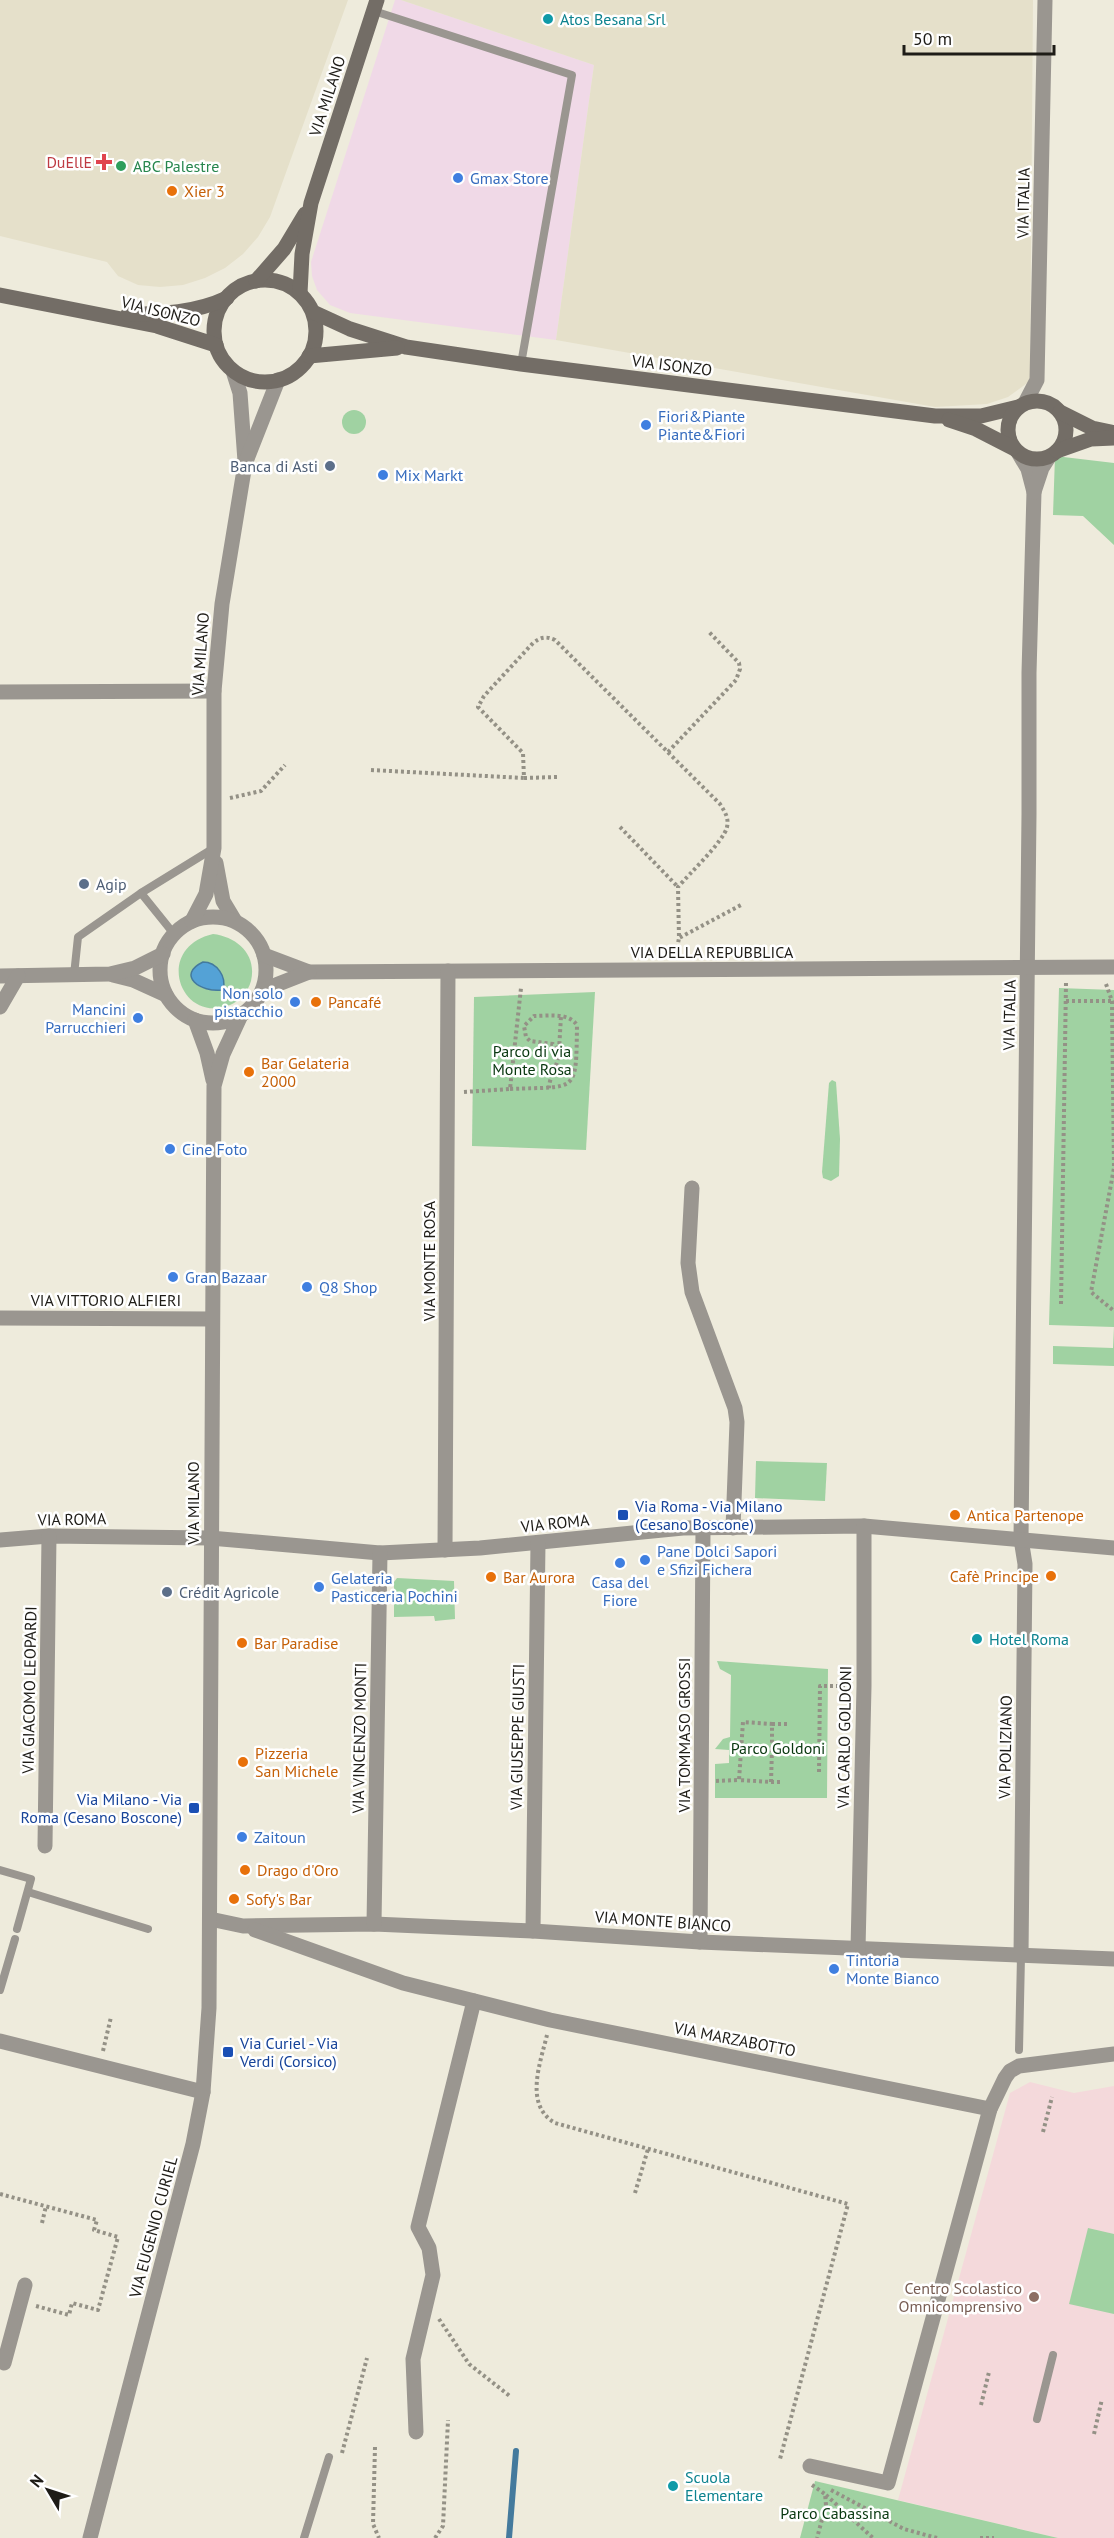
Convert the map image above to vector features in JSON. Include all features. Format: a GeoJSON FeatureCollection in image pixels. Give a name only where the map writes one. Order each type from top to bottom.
{"type":"FeatureCollection","features":[{"type":"Feature","properties":{"kind":"street","name":"VIA ITALIA"},"geometry":{"type":"LineString","coordinates":[[1021,405],[1037,380],[1045,0]]}},
{"type":"Feature","properties":{"kind":"street","name":"VIA MILANO"},"geometry":{"type":"LineString","coordinates":[[300,293],[302,254],[311,203],[375,6]]}},
{"type":"Feature","properties":{"kind":"street","name":"VIA MILANO"},"geometry":{"type":"LineString","coordinates":[[256,281],[284,249],[311,203]]}},
{"type":"Feature","properties":{"kind":"street"},"geometry":{"type":"LineString","coordinates":[[272,280],[300,293],[313,312],[316,327],[315,342],[309,356],[296,372],[278,380],[254,381],[233,371],[220,355],[214,328],[218,312],[227,298],[240,286],[256,281],[272,280]]}},
{"type":"Feature","properties":{"kind":"street","name":"VIA ISONZO"},"geometry":{"type":"LineString","coordinates":[[0,295],[165,328],[216,345]]}},
{"type":"Feature","properties":{"kind":"street","name":"VIA ISONZO"},"geometry":{"type":"LineString","coordinates":[[97,314],[166,314],[208,307],[227,298]]}},
{"type":"Feature","properties":{"kind":"street","name":"VIA ISONZO"},"geometry":{"type":"LineString","coordinates":[[313,312],[350,329],[406,347],[521,364],[935,416],[981,416],[1021,405]]}},
{"type":"Feature","properties":{"kind":"street","name":"VIA ISONZO"},"geometry":{"type":"LineString","coordinates":[[309,356],[406,347]]}},
{"type":"Feature","properties":{"kind":"street","name":"VIA MILANO"},"geometry":{"type":"LineString","coordinates":[[233,371],[241,401],[245,464]]}},
{"type":"Feature","properties":{"kind":"street","name":"VIA MILANO"},"geometry":{"type":"LineString","coordinates":[[235,921],[223,901],[214,848],[214,691],[222,604],[245,464],[278,380]]}},
{"type":"Feature","properties":{"kind":"street"},"geometry":{"type":"LineString","coordinates":[[1114,433],[1092,428],[1044,401],[1034,400],[1021,405],[1012,414],[1007,431],[1016,451],[1033,460],[1091,439],[1114,438]]}},
{"type":"Feature","properties":{"kind":"street"},"geometry":{"type":"LineString","coordinates":[[1053,454],[1062,444],[1066,428],[1060,412]]}},
{"type":"Feature","properties":{"kind":"street","name":"VIA ISONZO"},"geometry":{"type":"LineString","coordinates":[[935,416],[976,429],[1016,451]]}},
{"type":"Feature","properties":{"kind":"street","name":"VIA ITALIA"},"geometry":{"type":"LineString","coordinates":[[1016,451],[1028,469],[1034,492],[1029,673],[1021,1539]]}},
{"type":"Feature","properties":{"kind":"street","name":"VIA ITALIA"},"geometry":{"type":"LineString","coordinates":[[1034,492],[1042,468],[1053,454]]}},
{"type":"Feature","properties":{"kind":"street"},"geometry":{"type":"LineString","coordinates":[[0,692],[214,691]]}},
{"type":"Feature","properties":{"kind":"street","name":"VIA MILANO"},"geometry":{"type":"LineString","coordinates":[[192,921],[206,894],[214,848]]}},
{"type":"Feature","properties":{"kind":"street"},"geometry":{"type":"LineString","coordinates":[[214,916],[235,921],[248,929],[258,941],[264,955],[267,967],[262,990],[250,1008],[241,1015],[219,1023],[195,1020],[178,1010],[166,995],[160,974],[163,954],[174,934],[192,921],[214,916]]}},
{"type":"Feature","properties":{"kind":"street"},"geometry":{"type":"LineString","coordinates":[[0,976],[110,974],[135,968],[163,954]]}},
{"type":"Feature","properties":{"kind":"street","name":"VIA DELLA REPUBBLICA"},"geometry":{"type":"LineString","coordinates":[[264,955],[309,972]]}},
{"type":"Feature","properties":{"kind":"street","name":"VIA DELLA REPUBBLICA"},"geometry":{"type":"LineString","coordinates":[[262,990],[309,972],[1107,967]]}},
{"type":"Feature","properties":{"kind":"street","name":"VIA MONTE ROSA"},"geometry":{"type":"LineString","coordinates":[[445,1550],[448,971]]}},
{"type":"Feature","properties":{"kind":"street"},"geometry":{"type":"LineString","coordinates":[[110,974],[133,980],[166,995]]}},
{"type":"Feature","properties":{"kind":"street"},"geometry":{"type":"LineString","coordinates":[[0,1007],[18,976]]}},
{"type":"Feature","properties":{"kind":"street","name":"VIA MILANO"},"geometry":{"type":"LineString","coordinates":[[214,1086],[223,1054],[241,1015]]}},
{"type":"Feature","properties":{"kind":"street","name":"VIA MILANO"},"geometry":{"type":"LineString","coordinates":[[195,1020],[207,1053],[214,1086],[210,1538],[210,1920]]}},
{"type":"Feature","properties":{"kind":"street"},"geometry":{"type":"LineString","coordinates":[[692,1188],[688,1263],[692,1292],[735,1408],[737,1422],[733,1528]]}},
{"type":"Feature","properties":{"kind":"street","name":"VIA VITTORIO ALFIERI"},"geometry":{"type":"LineString","coordinates":[[0,1318],[212,1319]]}},
{"type":"Feature","properties":{"kind":"street","name":"VIA ROMA"},"geometry":{"type":"LineString","coordinates":[[0,1540],[49,1536],[210,1538],[380,1553],[538,1543],[683,1528],[864,1526],[1114,1548]]}},
{"type":"Feature","properties":{"kind":"street","name":"VIA CARLO GOLDONI"},"geometry":{"type":"LineString","coordinates":[[858,1949],[864,1686],[864,1526]]}},
{"type":"Feature","properties":{"kind":"street","name":"VIA TOMMASO GROSSI"},"geometry":{"type":"LineString","coordinates":[[700,1942],[703,1529]]}},
{"type":"Feature","properties":{"kind":"street","name":"VIA GIACOMO LEOPARDI"},"geometry":{"type":"LineString","coordinates":[[45,1846],[49,1536]]}},
{"type":"Feature","properties":{"kind":"street","name":"VIA POLIZIANO"},"geometry":{"type":"LineString","coordinates":[[1021,1539],[1025,1564],[1021,1956]]}},
{"type":"Feature","properties":{"kind":"street","name":"VIA GIUSEPPE GIUSTI"},"geometry":{"type":"LineString","coordinates":[[533,1931],[538,1543]]}},
{"type":"Feature","properties":{"kind":"street","name":"VIA VINCENZO MONTI"},"geometry":{"type":"LineString","coordinates":[[374,1924],[380,1553]]}},
{"type":"Feature","properties":{"kind":"street","name":"VIA MONTE BIANCO"},"geometry":{"type":"LineString","coordinates":[[210,1920],[243,1926],[374,1924],[700,1942],[1114,1959]]}},
{"type":"Feature","properties":{"kind":"street","name":"VIA EUGENIO CURIEL"},"geometry":{"type":"LineString","coordinates":[[90,2538],[193,2144],[203,2092],[209,2008],[210,1920]]}},
{"type":"Feature","properties":{"kind":"street","name":"VIA MARZABOTTO"},"geometry":{"type":"LineString","coordinates":[[243,1926],[403,1983],[550,2020],[990,2109]]}},
{"type":"Feature","properties":{"kind":"street"},"geometry":{"type":"LineString","coordinates":[[416,2432],[413,2359],[433,2275],[429,2248],[418,2227],[474,2001]]}},
{"type":"Feature","properties":{"kind":"street"},"geometry":{"type":"LineString","coordinates":[[0,2042],[203,2092]]}},
{"type":"Feature","properties":{"kind":"street"},"geometry":{"type":"LineString","coordinates":[[810,2466],[888,2483],[990,2109],[1010,2071],[1019,2066],[1114,2054]]}},
{"type":"Feature","properties":{"kind":"street"},"geometry":{"type":"LineString","coordinates":[[4,2363],[25,2285]]}},
{"type":"Feature","properties":{"kind":"lane"},"geometry":{"type":"LineString","coordinates":[[375,6],[572,75],[521,364]]}},
{"type":"Feature","properties":{"kind":"lane"},"geometry":{"type":"LineString","coordinates":[[74,975],[78,937],[141,892],[214,848]]}},
{"type":"Feature","properties":{"kind":"lane"},"geometry":{"type":"LineString","coordinates":[[141,892],[174,934]]}},
{"type":"Feature","properties":{"kind":"lane"},"geometry":{"type":"LineString","coordinates":[[0,1870],[31,1879],[17,1929]]}},
{"type":"Feature","properties":{"kind":"lane"},"geometry":{"type":"LineString","coordinates":[[28,1892],[148,1929]]}},
{"type":"Feature","properties":{"kind":"lane"},"geometry":{"type":"LineString","coordinates":[[0,1990],[15,1939]]}},
{"type":"Feature","properties":{"kind":"lane"},"geometry":{"type":"LineString","coordinates":[[1019,2050],[1021,1956]]}},
{"type":"Feature","properties":{"kind":"lane"},"geometry":{"type":"LineString","coordinates":[[1037,2419],[1053,2355]]}},
{"type":"Feature","properties":{"kind":"lane"},"geometry":{"type":"LineString","coordinates":[[304,2538],[328,2457]]}},
{"type":"Feature","properties":{"kind":"path"},"geometry":{"type":"LineString","coordinates":[[668,752],[736,680],[740,669],[739,663],[709,632]]}},
{"type":"Feature","properties":{"kind":"path"},"geometry":{"type":"LineString","coordinates":[[524,778],[523,753],[478,706],[484,696],[540,638],[548,637],[555,640],[668,752],[720,804],[727,816],[727,827],[721,837],[678,887]]}},
{"type":"Feature","properties":{"kind":"path"},"geometry":{"type":"LineString","coordinates":[[214,800],[261,791],[285,765]]}},
{"type":"Feature","properties":{"kind":"path"},"geometry":{"type":"LineString","coordinates":[[371,770],[524,778],[558,777]]}},
{"type":"Feature","properties":{"kind":"path"},"geometry":{"type":"LineString","coordinates":[[620,827],[678,887],[680,938],[741,905]]}},
{"type":"Feature","properties":{"kind":"path"},"geometry":{"type":"LineString","coordinates":[[1061,1304],[1066,967]]}},
{"type":"Feature","properties":{"kind":"path"},"geometry":{"type":"LineString","coordinates":[[1107,967],[1113,1001],[1114,1168],[1091,1292],[1114,1311]]}},
{"type":"Feature","properties":{"kind":"path"},"geometry":{"type":"LineString","coordinates":[[510,1089],[522,971]]}},
{"type":"Feature","properties":{"kind":"path"},"geometry":{"type":"LineString","coordinates":[[1065,1000],[1113,1001]]}},
{"type":"Feature","properties":{"kind":"path"},"geometry":{"type":"LineString","coordinates":[[448,1093],[564,1087],[570,1082],[576,1070],[577,1024],[570,1018],[561,1016],[534,1016],[524,1026],[526,1037],[530,1041],[553,1044],[559,1051]]}},
{"type":"Feature","properties":{"kind":"path"},"geometry":{"type":"LineString","coordinates":[[549,1088],[549,1079],[557,1068],[561,1016]]}},
{"type":"Feature","properties":{"kind":"path"},"geometry":{"type":"LineString","coordinates":[[819,1772],[820,1686],[864,1686]]}},
{"type":"Feature","properties":{"kind":"path"},"geometry":{"type":"LineString","coordinates":[[783,1782],[739,1780],[742,1722],[788,1724]]}},
{"type":"Feature","properties":{"kind":"path"},"geometry":{"type":"LineString","coordinates":[[771,1782],[772,1724]]}},
{"type":"Feature","properties":{"kind":"path"},"geometry":{"type":"LineString","coordinates":[[772,1749],[819,1751]]}},
{"type":"Feature","properties":{"kind":"path"},"geometry":{"type":"LineString","coordinates":[[99,2066],[111,2017]]}},
{"type":"Feature","properties":{"kind":"path"},"geometry":{"type":"LineString","coordinates":[[550,2020],[536,2086],[537,2104],[544,2117],[555,2123],[848,2204],[780,2459]]}},
{"type":"Feature","properties":{"kind":"path"},"geometry":{"type":"LineString","coordinates":[[1043,2132],[1052,2097]]}},
{"type":"Feature","properties":{"kind":"path"},"geometry":{"type":"LineString","coordinates":[[635,2193],[648,2149]]}},
{"type":"Feature","properties":{"kind":"path"},"geometry":{"type":"LineString","coordinates":[[0,2194],[97,2220],[94,2230],[118,2237],[98,2310],[72,2303],[69,2314],[21,2302]]}},
{"type":"Feature","properties":{"kind":"path"},"geometry":{"type":"LineString","coordinates":[[42,2223],[46,2206]]}},
{"type":"Feature","properties":{"kind":"path"},"geometry":{"type":"LineString","coordinates":[[427,2302],[469,2364],[511,2397]]}},
{"type":"Feature","properties":{"kind":"path"},"geometry":{"type":"LineString","coordinates":[[340,2460],[367,2358]]}},
{"type":"Feature","properties":{"kind":"path"},"geometry":{"type":"LineString","coordinates":[[981,2405],[989,2372]]}},
{"type":"Feature","properties":{"kind":"path"},"geometry":{"type":"LineString","coordinates":[[1094,2434],[1102,2398]]}},
{"type":"Feature","properties":{"kind":"path"},"geometry":{"type":"LineString","coordinates":[[435,2538],[443,2526],[448,2420]]}},
{"type":"Feature","properties":{"kind":"path"},"geometry":{"type":"LineString","coordinates":[[375,2447],[373,2524],[379,2538]]}},
{"type":"Feature","properties":{"kind":"path"},"geometry":{"type":"LineString","coordinates":[[873,2538],[825,2494],[806,2481],[833,2491],[904,2529],[937,2538]]}},
{"type":"Feature","properties":{"kind":"path"},"geometry":{"type":"LineString","coordinates":[[817,2538],[826,2505],[825,2494]]}},
{"type":"Feature","properties":{"kind":"path"},"geometry":{"type":"LineString","coordinates":[[980,2538],[994,2538]]}},
{"type":"Feature","properties":{"kind":"shaded area"},"geometry":{"type":"Polygon","coordinates":[[[0,0],[348,0],[270,217],[258,237],[243,254],[225,268],[205,278],[183,285],[160,287],[138,285],[118,276],[107,262],[0,236],[0,0]]]}},
{"type":"Feature","properties":{"kind":"shaded area"},"geometry":{"type":"Polygon","coordinates":[[[395,0],[401,0],[594,65],[556,340],[350,313],[330,305],[317,290],[312,276],[311,262],[395,0]]]}},
{"type":"Feature","properties":{"kind":"shaded area"},"geometry":{"type":"Polygon","coordinates":[[[401,0],[1033,0],[1030,381],[1008,397],[987,404],[935,407],[556,340],[594,65],[401,0]]]}},
{"type":"Feature","properties":{"kind":"shaded area","name":"Centro Scolastico Omnicomprensivo"},"geometry":{"type":"Polygon","coordinates":[[[1030,2082],[1074,2093],[1114,2086],[1114,2538],[1058,2538],[898,2500],[1010,2093],[1030,2082]]]}},
{"type":"Feature","properties":{"kind":"green space"},"geometry":{"type":"Polygon","coordinates":[[[354,410],[362,414],[366,422],[362,430],[354,434],[346,430],[342,422],[346,414],[354,410]]]}},
{"type":"Feature","properties":{"kind":"green space"},"geometry":{"type":"Polygon","coordinates":[[[1055,456],[1114,463],[1114,545],[1083,516],[1053,515],[1055,456]]]}},
{"type":"Feature","properties":{"kind":"green space"},"geometry":{"type":"Polygon","coordinates":[[[213,934],[230,939],[244,949],[251,963],[251,981],[246,992],[237,1001],[230,1005],[212,1008],[198,1004],[187,995],[180,982],[179,968],[183,954],[194,942],[213,934]],[[209,962],[197,965],[192,973],[193,978],[199,986],[215,991],[209,962]]]}},
{"type":"Feature","properties":{"kind":"green space"},"geometry":{"type":"Polygon","coordinates":[[[1059,988],[1114,990],[1114,1327],[1049,1325],[1059,988]]]}},
{"type":"Feature","properties":{"kind":"green space","name":"Parco di via Monte Rosa"},"geometry":{"type":"Polygon","coordinates":[[[595,992],[586,1150],[472,1146],[474,997],[595,992]]]}},
{"type":"Feature","properties":{"kind":"green space"},"geometry":{"type":"Polygon","coordinates":[[[832,1080],[836,1082],[840,1139],[839,1176],[831,1181],[823,1178],[822,1172],[829,1083],[832,1080]]]}},
{"type":"Feature","properties":{"kind":"green space"},"geometry":{"type":"Polygon","coordinates":[[[1114,1327],[1114,1366],[1053,1364],[1053,1346],[1113,1348],[1114,1327]]]}},
{"type":"Feature","properties":{"kind":"green space"},"geometry":{"type":"Polygon","coordinates":[[[756,1461],[827,1463],[825,1501],[755,1498],[756,1461]]]}},
{"type":"Feature","properties":{"kind":"green space"},"geometry":{"type":"Polygon","coordinates":[[[397,1578],[454,1581],[455,1619],[435,1621],[434,1616],[394,1617],[394,1582],[397,1578]]]}},
{"type":"Feature","properties":{"kind":"green space","name":"Parco Goldoni"},"geometry":{"type":"Polygon","coordinates":[[[717,1661],[828,1669],[827,1798],[715,1798],[715,1764],[729,1763],[729,1750],[715,1749],[723,1739],[730,1737],[731,1675],[720,1669],[717,1661]]]}},
{"type":"Feature","properties":{"kind":"green space"},"geometry":{"type":"Polygon","coordinates":[[[1088,2228],[1114,2234],[1114,2314],[1069,2304],[1088,2228]]]}},
{"type":"Feature","properties":{"kind":"green space","name":"Parco Cabassina"},"geometry":{"type":"Polygon","coordinates":[[[815,2481],[1058,2538],[800,2538],[815,2481]]]}},
{"type":"Feature","properties":{"kind":"water"},"geometry":{"type":"Polygon","coordinates":[[[203,962],[217,967],[220,971],[224,980],[223,990],[206,989],[194,982],[191,977],[192,972],[203,962]]]}},
{"type":"Feature","properties":{"kind":"waterway"},"geometry":{"type":"LineString","coordinates":[[509,2538],[516,2451]]}},
{"type":"Feature","properties":{"kind":"place","name":"Atos Besana Srl"},"geometry":{"type":"Point","coordinates":[548,19]}},
{"type":"Feature","properties":{"kind":"place","name":"DuEllE"},"geometry":{"type":"Point","coordinates":[104,162]}},
{"type":"Feature","properties":{"kind":"place","name":"ABC Palestre"},"geometry":{"type":"Point","coordinates":[121,166]}},
{"type":"Feature","properties":{"kind":"place","name":"Gmax Store"},"geometry":{"type":"Point","coordinates":[458,178]}},
{"type":"Feature","properties":{"kind":"place","name":"Xier 3"},"geometry":{"type":"Point","coordinates":[172,191]}},
{"type":"Feature","properties":{"kind":"place","name":"Fiori&Piante Piante&Fiori"},"geometry":{"type":"Point","coordinates":[646,425]}},
{"type":"Feature","properties":{"kind":"place","name":"Banca di Asti"},"geometry":{"type":"Point","coordinates":[330,466]}},
{"type":"Feature","properties":{"kind":"place","name":"Mix Markt"},"geometry":{"type":"Point","coordinates":[383,475]}},
{"type":"Feature","properties":{"kind":"place","name":"Agip"},"geometry":{"type":"Point","coordinates":[84,884]}},
{"type":"Feature","properties":{"kind":"place","name":"Non solo pistacchio"},"geometry":{"type":"Point","coordinates":[295,1002]}},
{"type":"Feature","properties":{"kind":"place","name":"Pancafé"},"geometry":{"type":"Point","coordinates":[316,1002]}},
{"type":"Feature","properties":{"kind":"place","name":"Mancini Parrucchieri"},"geometry":{"type":"Point","coordinates":[138,1018]}},
{"type":"Feature","properties":{"kind":"place","name":"Bar Gelateria 2000"},"geometry":{"type":"Point","coordinates":[249,1072]}},
{"type":"Feature","properties":{"kind":"place","name":"Cine Foto"},"geometry":{"type":"Point","coordinates":[170,1149]}},
{"type":"Feature","properties":{"kind":"place","name":"Gran Bazaar"},"geometry":{"type":"Point","coordinates":[173,1277]}},
{"type":"Feature","properties":{"kind":"place","name":"Q8 Shop"},"geometry":{"type":"Point","coordinates":[307,1287]}},
{"type":"Feature","properties":{"kind":"place","name":"Via Roma - Via Milano (Cesano Boscone)"},"geometry":{"type":"Point","coordinates":[623,1515]}},
{"type":"Feature","properties":{"kind":"place","name":"Antica Partenope"},"geometry":{"type":"Point","coordinates":[955,1515]}},
{"type":"Feature","properties":{"kind":"place","name":"Pane Dolci Sapori e Sfizi Fichera"},"geometry":{"type":"Point","coordinates":[645,1560]}},
{"type":"Feature","properties":{"kind":"place","name":"Casa del Fiore"},"geometry":{"type":"Point","coordinates":[620,1563]}},
{"type":"Feature","properties":{"kind":"place","name":"Cafè Principe"},"geometry":{"type":"Point","coordinates":[1051,1576]}},
{"type":"Feature","properties":{"kind":"place","name":"Bar Aurora"},"geometry":{"type":"Point","coordinates":[491,1577]}},
{"type":"Feature","properties":{"kind":"place","name":"Gelateria Pasticceria Pochini"},"geometry":{"type":"Point","coordinates":[319,1587]}},
{"type":"Feature","properties":{"kind":"place","name":"Crédit Agricole"},"geometry":{"type":"Point","coordinates":[167,1592]}},
{"type":"Feature","properties":{"kind":"place","name":"Hotel Roma"},"geometry":{"type":"Point","coordinates":[977,1639]}},
{"type":"Feature","properties":{"kind":"place","name":"Bar Paradise"},"geometry":{"type":"Point","coordinates":[242,1643]}},
{"type":"Feature","properties":{"kind":"place","name":"Pizzeria San Michele"},"geometry":{"type":"Point","coordinates":[243,1762]}},
{"type":"Feature","properties":{"kind":"place","name":"Via Milano - Via Roma (Cesano Boscone)"},"geometry":{"type":"Point","coordinates":[194,1808]}},
{"type":"Feature","properties":{"kind":"place","name":"Zaitoun"},"geometry":{"type":"Point","coordinates":[242,1837]}},
{"type":"Feature","properties":{"kind":"place","name":"Drago d'Oro"},"geometry":{"type":"Point","coordinates":[245,1870]}},
{"type":"Feature","properties":{"kind":"place","name":"Sofy's Bar"},"geometry":{"type":"Point","coordinates":[234,1899]}},
{"type":"Feature","properties":{"kind":"place","name":"Tintoria Monte Bianco"},"geometry":{"type":"Point","coordinates":[834,1969]}},
{"type":"Feature","properties":{"kind":"place","name":"Via Curiel - Via Verdi (Corsico)"},"geometry":{"type":"Point","coordinates":[228,2052]}},
{"type":"Feature","properties":{"kind":"place","name":"Centro Scolastico Omnicomprensivo"},"geometry":{"type":"Point","coordinates":[1034,2297]}},
{"type":"Feature","properties":{"kind":"place","name":"Scuola Elementare"},"geometry":{"type":"Point","coordinates":[673,2486]}}]}
